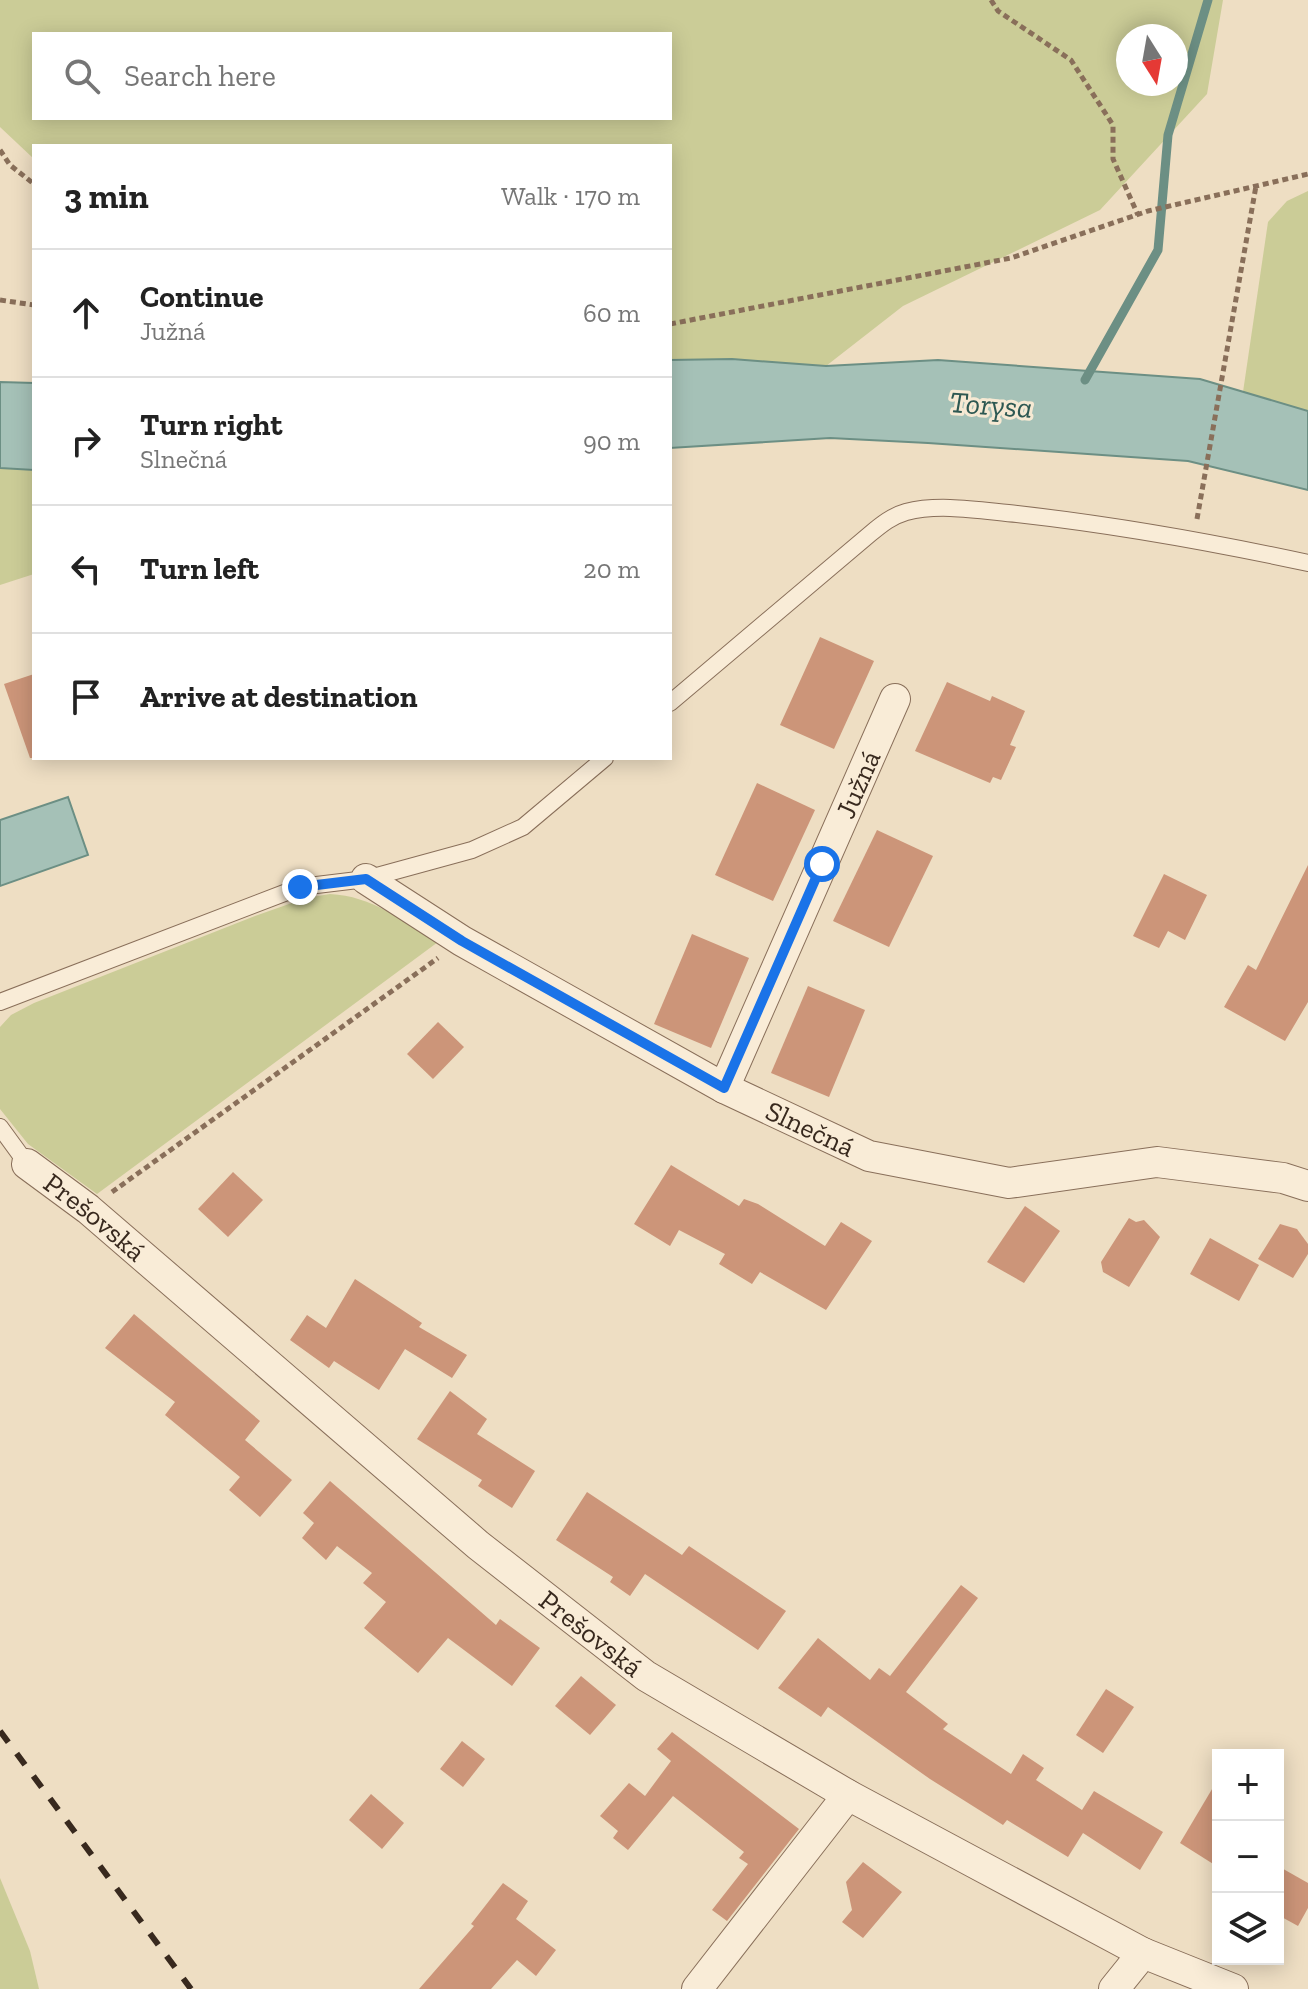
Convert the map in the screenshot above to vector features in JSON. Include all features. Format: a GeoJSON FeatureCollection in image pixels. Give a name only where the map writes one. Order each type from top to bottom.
{"type":"FeatureCollection","features":[{"type":"Feature","properties":{"kind":"street","name":"Južná"},"geometry":{"type":"LineString","coordinates":[[724,1088],[895,699]]}},
{"type":"Feature","properties":{"kind":"street","name":"Slnečná"},"geometry":{"type":"LineString","coordinates":[[366,879],[462,941],[724,1088],[869,1156],[1009,1183],[1157,1162],[1283,1178],[1308,1186]]}},
{"type":"Feature","properties":{"kind":"street","name":"Prešovská"},"geometry":{"type":"LineString","coordinates":[[27,1164],[88,1209],[478,1545],[646,1676],[848,1795],[1143,1953],[1233,1989]]}},
{"type":"Feature","properties":{"kind":"street"},"geometry":{"type":"LineString","coordinates":[[697,1989],[848,1795]]}},
{"type":"Feature","properties":{"kind":"street"},"geometry":{"type":"LineString","coordinates":[[1114,1989],[1143,1953]]}},
{"type":"Feature","properties":{"kind":"lane"},"geometry":{"type":"LineString","coordinates":[[672,701],[870,534],[890,518],[909,511],[985,511],[1061,519],[1194,538],[1308,563]]}},
{"type":"Feature","properties":{"kind":"lane"},"geometry":{"type":"LineString","coordinates":[[0,1002],[300,887],[366,879],[472,850],[523,827],[603,760]]}},
{"type":"Feature","properties":{"kind":"lane"},"geometry":{"type":"LineString","coordinates":[[0,1127],[27,1164]]}},
{"type":"Feature","properties":{"kind":"path"},"geometry":{"type":"LineString","coordinates":[[991,0],[998,11],[1071,60],[1113,125],[1113,159],[1138,215]]}},
{"type":"Feature","properties":{"kind":"path"},"geometry":{"type":"LineString","coordinates":[[0,150],[10,165],[32,182]]}},
{"type":"Feature","properties":{"kind":"path"},"geometry":{"type":"LineString","coordinates":[[672,324],[1011,258],[1148,211],[1308,174]]}},
{"type":"Feature","properties":{"kind":"path"},"geometry":{"type":"LineString","coordinates":[[1196,527],[1256,186]]}},
{"type":"Feature","properties":{"kind":"path"},"geometry":{"type":"LineString","coordinates":[[0,300],[32,305]]}},
{"type":"Feature","properties":{"kind":"path"},"geometry":{"type":"LineString","coordinates":[[88,1209],[462,941]]}},
{"type":"Feature","properties":{"kind":"green space"},"geometry":{"type":"Polygon","coordinates":[[[0,0],[1223,0],[1207,94],[1100,210],[903,306],[826,366],[732,359],[672,360],[672,144],[32,144],[32,157],[0,127],[0,0]]]}},
{"type":"Feature","properties":{"kind":"green space"},"geometry":{"type":"Polygon","coordinates":[[[1308,191],[1308,411],[1243,392],[1268,222],[1287,201],[1308,191]]]}},
{"type":"Feature","properties":{"kind":"green space"},"geometry":{"type":"Polygon","coordinates":[[[0,468],[32,470],[32,575],[0,585],[0,468]]]}},
{"type":"Feature","properties":{"kind":"green space"},"geometry":{"type":"Polygon","coordinates":[[[330,894],[360,899],[400,918],[438,942],[97,1194],[28,1144],[0,1109],[0,1027],[11,1015],[34,1003],[255,916],[306,898],[330,894]]]}},
{"type":"Feature","properties":{"kind":"green space"},"geometry":{"type":"Polygon","coordinates":[[[0,1878],[30,1951],[39,1989],[0,1989],[0,1878]]]}},
{"type":"Feature","properties":{"kind":"water","name":"Torysa"},"geometry":{"type":"Polygon","coordinates":[[[732,359],[826,366],[938,360],[1200,379],[1308,411],[1308,490],[1188,461],[928,443],[830,438],[672,448],[672,360],[732,359]]]}},
{"type":"Feature","properties":{"kind":"water"},"geometry":{"type":"Polygon","coordinates":[[[0,382],[32,383],[32,470],[0,468],[0,382]]]}},
{"type":"Feature","properties":{"kind":"water"},"geometry":{"type":"Polygon","coordinates":[[[68,797],[88,855],[0,886],[0,820],[68,797]]]}},
{"type":"Feature","properties":{"kind":"building"},"geometry":{"type":"Polygon","coordinates":[[[820,637],[874,661],[834,749],[780,725],[820,637]]]}},
{"type":"Feature","properties":{"kind":"building"},"geometry":{"type":"Polygon","coordinates":[[[32,675],[32,758],[30,758],[4,684],[32,675]]]}},
{"type":"Feature","properties":{"kind":"building"},"geometry":{"type":"Polygon","coordinates":[[[947,682],[990,701],[992,696],[1025,711],[1010,745],[1016,747],[1001,780],[993,777],[990,783],[915,751],[947,682]]]}},
{"type":"Feature","properties":{"kind":"building"},"geometry":{"type":"Polygon","coordinates":[[[757,783],[815,810],[773,901],[715,875],[757,783]]]}},
{"type":"Feature","properties":{"kind":"building"},"geometry":{"type":"Polygon","coordinates":[[[877,830],[933,856],[889,947],[833,921],[877,830]]]}},
{"type":"Feature","properties":{"kind":"building"},"geometry":{"type":"Polygon","coordinates":[[[1308,865],[1308,1002],[1285,1041],[1224,1007],[1248,965],[1256,970],[1308,865]]]}},
{"type":"Feature","properties":{"kind":"building"},"geometry":{"type":"Polygon","coordinates":[[[1164,874],[1207,895],[1185,940],[1168,931],[1159,948],[1133,936],[1164,874]]]}},
{"type":"Feature","properties":{"kind":"building"},"geometry":{"type":"Polygon","coordinates":[[[692,934],[749,958],[711,1048],[654,1024],[692,934]]]}},
{"type":"Feature","properties":{"kind":"building"},"geometry":{"type":"Polygon","coordinates":[[[808,986],[865,1010],[829,1097],[771,1073],[808,986]]]}},
{"type":"Feature","properties":{"kind":"building"},"geometry":{"type":"Polygon","coordinates":[[[438,1022],[464,1047],[433,1079],[407,1054],[438,1022]]]}},
{"type":"Feature","properties":{"kind":"building"},"geometry":{"type":"Polygon","coordinates":[[[671,1165],[739,1206],[744,1199],[758,1204],[825,1246],[841,1222],[872,1241],[826,1310],[760,1272],[752,1284],[719,1264],[725,1254],[679,1230],[670,1246],[634,1224],[671,1165]]]}},
{"type":"Feature","properties":{"kind":"building"},"geometry":{"type":"Polygon","coordinates":[[[233,1172],[263,1200],[228,1237],[198,1209],[233,1172]]]}},
{"type":"Feature","properties":{"kind":"building"},"geometry":{"type":"Polygon","coordinates":[[[1025,1206],[1060,1231],[1024,1283],[987,1262],[1025,1206]]]}},
{"type":"Feature","properties":{"kind":"building"},"geometry":{"type":"Polygon","coordinates":[[[1129,1218],[1136,1222],[1144,1220],[1160,1237],[1129,1287],[1103,1272],[1101,1262],[1129,1218]]]}},
{"type":"Feature","properties":{"kind":"building"},"geometry":{"type":"Polygon","coordinates":[[[1280,1224],[1297,1229],[1308,1244],[1308,1254],[1293,1278],[1258,1259],[1280,1224]]]}},
{"type":"Feature","properties":{"kind":"building"},"geometry":{"type":"Polygon","coordinates":[[[1210,1238],[1259,1265],[1239,1301],[1190,1274],[1210,1238]]]}},
{"type":"Feature","properties":{"kind":"building"},"geometry":{"type":"Polygon","coordinates":[[[355,1279],[422,1323],[419,1327],[467,1355],[452,1378],[405,1349],[379,1390],[334,1361],[329,1368],[290,1340],[307,1315],[326,1328],[355,1279]]]}},
{"type":"Feature","properties":{"kind":"building"},"geometry":{"type":"Polygon","coordinates":[[[134,1314],[260,1421],[245,1440],[292,1480],[260,1517],[229,1490],[240,1477],[165,1415],[175,1402],[105,1348],[134,1314]]]}},
{"type":"Feature","properties":{"kind":"building"},"geometry":{"type":"Polygon","coordinates":[[[450,1391],[487,1419],[477,1434],[535,1471],[512,1508],[478,1486],[482,1480],[417,1439],[450,1391]]]}},
{"type":"Feature","properties":{"kind":"building"},"geometry":{"type":"Polygon","coordinates":[[[330,1481],[496,1625],[500,1619],[540,1648],[512,1686],[448,1638],[418,1673],[364,1628],[386,1602],[363,1583],[372,1573],[337,1546],[326,1560],[302,1538],[314,1523],[303,1513],[330,1481]]]}},
{"type":"Feature","properties":{"kind":"building"},"geometry":{"type":"Polygon","coordinates":[[[587,1492],[682,1555],[689,1546],[786,1611],[758,1650],[645,1574],[630,1596],[610,1582],[613,1577],[556,1540],[587,1492]]]}},
{"type":"Feature","properties":{"kind":"building"},"geometry":{"type":"Polygon","coordinates":[[[961,1585],[978,1598],[906,1692],[948,1724],[943,1729],[1011,1774],[1023,1754],[1044,1768],[1036,1780],[1082,1810],[1094,1791],[1163,1832],[1140,1870],[1083,1833],[1068,1857],[1007,1820],[1003,1825],[930,1779],[828,1707],[821,1717],[778,1688],[818,1638],[870,1680],[879,1668],[890,1676],[961,1585]]]}},
{"type":"Feature","properties":{"kind":"building"},"geometry":{"type":"Polygon","coordinates":[[[581,1676],[616,1705],[590,1735],[555,1706],[581,1676]]]}},
{"type":"Feature","properties":{"kind":"building"},"geometry":{"type":"Polygon","coordinates":[[[1106,1689],[1134,1707],[1103,1753],[1076,1735],[1106,1689]]]}},
{"type":"Feature","properties":{"kind":"building"},"geometry":{"type":"Polygon","coordinates":[[[672,1732],[799,1829],[727,1921],[712,1910],[748,1864],[739,1858],[744,1852],[673,1796],[628,1850],[613,1838],[618,1831],[600,1816],[629,1783],[645,1796],[671,1761],[657,1749],[672,1732]]]}},
{"type":"Feature","properties":{"kind":"building"},"geometry":{"type":"Polygon","coordinates":[[[462,1741],[485,1759],[463,1787],[440,1769],[462,1741]]]}},
{"type":"Feature","properties":{"kind":"building"},"geometry":{"type":"Polygon","coordinates":[[[1212,1789],[1212,1863],[1180,1843],[1212,1789]]]}},
{"type":"Feature","properties":{"kind":"building"},"geometry":{"type":"Polygon","coordinates":[[[371,1794],[404,1823],[382,1849],[349,1820],[371,1794]]]}},
{"type":"Feature","properties":{"kind":"building"},"geometry":{"type":"Polygon","coordinates":[[[863,1862],[902,1892],[863,1938],[842,1922],[852,1910],[846,1882],[863,1862]]]}},
{"type":"Feature","properties":{"kind":"building"},"geometry":{"type":"Polygon","coordinates":[[[1284,1869],[1308,1883],[1308,1908],[1298,1926],[1284,1918],[1284,1869]]]}},
{"type":"Feature","properties":{"kind":"building"},"geometry":{"type":"Polygon","coordinates":[[[503,1883],[528,1901],[516,1919],[556,1950],[536,1976],[517,1960],[491,1989],[419,1989],[474,1926],[471,1924],[503,1883]]]}},
{"type":"Feature","properties":{"kind":"waterway"},"geometry":{"type":"LineString","coordinates":[[1085,380],[1158,250],[1168,135],[1208,0]]}},
{"type":"Feature","properties":{"kind":"railway"},"geometry":{"type":"LineString","coordinates":[[0,1731],[191,1989]]}},
{"type":"Feature","properties":{"kind":"route"},"geometry":{"type":"LineString","coordinates":[[300,887],[366,879],[462,941],[724,1088],[822,864]]}}]}
